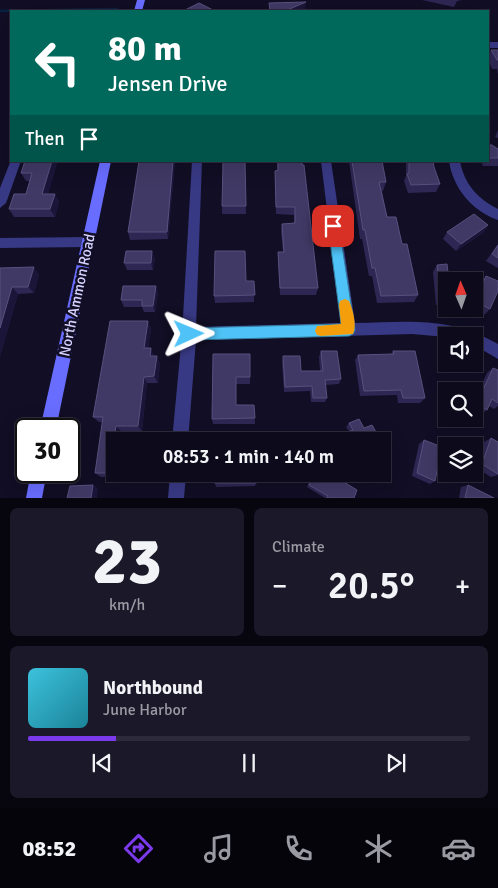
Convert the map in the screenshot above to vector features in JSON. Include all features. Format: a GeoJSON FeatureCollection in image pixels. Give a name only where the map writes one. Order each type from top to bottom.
{"type":"FeatureCollection","features":[{"type":"Feature","properties":{"kind":"main road","name":"North Ammon Road"},"geometry":{"type":"LineString","coordinates":[[50,418],[106,162]]}},
{"type":"Feature","properties":{"kind":"main road"},"geometry":{"type":"LineString","coordinates":[[34,498],[37,483]]}},
{"type":"Feature","properties":{"kind":"street"},"geometry":{"type":"LineString","coordinates":[[0,203],[16,162]]}},
{"type":"Feature","properties":{"kind":"street"},"geometry":{"type":"LineString","coordinates":[[181,432],[189,334],[198,162]]}},
{"type":"Feature","properties":{"kind":"street"},"geometry":{"type":"LineString","coordinates":[[326,162],[349,330]]}},
{"type":"Feature","properties":{"kind":"street"},"geometry":{"type":"LineString","coordinates":[[454,162],[455,175],[467,193],[485,208],[498,215]]}},
{"type":"Feature","properties":{"kind":"street"},"geometry":{"type":"LineString","coordinates":[[0,243],[88,242]]}},
{"type":"Feature","properties":{"kind":"street"},"geometry":{"type":"LineString","coordinates":[[189,334],[412,328],[438,330]]}},
{"type":"Feature","properties":{"kind":"street"},"geometry":{"type":"LineString","coordinates":[[483,343],[498,352]]}},
{"type":"Feature","properties":{"kind":"street"},"geometry":{"type":"LineString","coordinates":[[176,498],[177,482]]}},
{"type":"Feature","properties":{"kind":"building"},"geometry":{"type":"Polygon","coordinates":[[[306,2],[287,10],[270,10],[269,3],[306,2]]]}},
{"type":"Feature","properties":{"kind":"building"},"geometry":{"type":"Polygon","coordinates":[[[199,3],[213,10],[185,10],[199,3]]]}},
{"type":"Feature","properties":{"kind":"building"},"geometry":{"type":"Polygon","coordinates":[[[491,50],[498,50],[498,60],[497,60],[491,50]]]}},
{"type":"Feature","properties":{"kind":"building"},"geometry":{"type":"Polygon","coordinates":[[[489,145],[498,149],[498,158],[489,158],[489,145]]]}},
{"type":"Feature","properties":{"kind":"building"},"geometry":{"type":"Polygon","coordinates":[[[25,162],[52,162],[42,194],[55,194],[50,209],[9,209],[14,194],[26,194],[32,173],[21,173],[25,162]]]}},
{"type":"Feature","properties":{"kind":"building"},"geometry":{"type":"Polygon","coordinates":[[[139,162],[173,162],[167,232],[128,232],[139,162]]]}},
{"type":"Feature","properties":{"kind":"building"},"geometry":{"type":"Polygon","coordinates":[[[223,162],[245,162],[246,206],[222,206],[223,162]]]}},
{"type":"Feature","properties":{"kind":"building"},"geometry":{"type":"Polygon","coordinates":[[[278,162],[302,162],[302,165],[304,165],[318,288],[280,288],[278,252],[284,252],[282,224],[295,223],[295,207],[276,207],[275,171],[278,170],[278,162]]]}},
{"type":"Feature","properties":{"kind":"building"},"geometry":{"type":"Polygon","coordinates":[[[352,162],[382,162],[386,182],[379,182],[387,217],[396,217],[402,244],[407,244],[418,295],[381,296],[375,268],[372,268],[365,230],[363,230],[352,162]]]}},
{"type":"Feature","properties":{"kind":"building"},"geometry":{"type":"Polygon","coordinates":[[[409,162],[433,162],[440,184],[411,185],[407,174],[409,173],[409,162]]]}},
{"type":"Feature","properties":{"kind":"building"},"geometry":{"type":"Polygon","coordinates":[[[474,214],[488,225],[461,244],[447,232],[474,214]]]}},
{"type":"Feature","properties":{"kind":"building"},"geometry":{"type":"Polygon","coordinates":[[[498,245],[498,258],[492,254],[498,245]]]}},
{"type":"Feature","properties":{"kind":"building"},"geometry":{"type":"Polygon","coordinates":[[[126,251],[152,251],[151,263],[124,263],[126,251]]]}},
{"type":"Feature","properties":{"kind":"building"},"geometry":{"type":"Polygon","coordinates":[[[215,251],[245,251],[246,281],[254,281],[255,295],[214,296],[215,251]]]}},
{"type":"Feature","properties":{"kind":"building"},"geometry":{"type":"Polygon","coordinates":[[[447,264],[448,272],[438,274],[437,265],[447,264]]]}},
{"type":"Feature","properties":{"kind":"building"},"geometry":{"type":"Polygon","coordinates":[[[34,267],[28,287],[12,287],[0,328],[0,268],[34,267]]]}},
{"type":"Feature","properties":{"kind":"building"},"geometry":{"type":"Polygon","coordinates":[[[486,276],[498,281],[498,291],[490,309],[483,305],[483,283],[486,276]]]}},
{"type":"Feature","properties":{"kind":"building"},"geometry":{"type":"Polygon","coordinates":[[[123,286],[156,286],[153,306],[142,306],[142,300],[121,300],[123,286]]]}},
{"type":"Feature","properties":{"kind":"building"},"geometry":{"type":"Polygon","coordinates":[[[110,321],[148,321],[144,348],[151,348],[150,356],[157,356],[154,376],[144,377],[138,426],[116,426],[115,432],[106,432],[106,473],[95,473],[103,417],[93,417],[110,321]]]}},
{"type":"Feature","properties":{"kind":"building"},"geometry":{"type":"Polygon","coordinates":[[[321,351],[337,351],[341,379],[325,380],[327,398],[313,398],[312,386],[285,387],[283,356],[300,356],[301,371],[323,371],[321,351]]]}},
{"type":"Feature","properties":{"kind":"building"},"geometry":{"type":"Polygon","coordinates":[[[393,351],[415,351],[425,398],[403,398],[401,390],[364,391],[358,355],[394,354],[393,351]]]}},
{"type":"Feature","properties":{"kind":"building"},"geometry":{"type":"Polygon","coordinates":[[[213,354],[250,354],[250,377],[236,377],[236,405],[254,405],[255,418],[212,419],[213,354]]]}},
{"type":"Feature","properties":{"kind":"building"},"geometry":{"type":"Polygon","coordinates":[[[493,368],[498,370],[498,403],[492,399],[487,410],[483,407],[483,390],[493,368]]]}},
{"type":"Feature","properties":{"kind":"building"},"geometry":{"type":"Polygon","coordinates":[[[359,419],[364,428],[372,425],[376,432],[348,432],[353,430],[349,423],[359,419]]]}},
{"type":"Feature","properties":{"kind":"building"},"geometry":{"type":"Polygon","coordinates":[[[491,438],[498,442],[498,474],[483,465],[491,438]]]}},
{"type":"Feature","properties":{"kind":"building"},"geometry":{"type":"Polygon","coordinates":[[[424,440],[438,445],[438,466],[435,481],[417,473],[424,440]]]}},
{"type":"Feature","properties":{"kind":"building"},"geometry":{"type":"Polygon","coordinates":[[[215,482],[256,482],[256,483],[215,482]]]}},
{"type":"Feature","properties":{"kind":"building"},"geometry":{"type":"Polygon","coordinates":[[[310,482],[344,482],[357,490],[354,498],[327,498],[328,496],[309,485],[310,482]]]}},
{"type":"Feature","properties":{"kind":"building"},"geometry":{"type":"Polygon","coordinates":[[[93,485],[91,498],[67,498],[70,486],[93,485]]]}},
{"type":"Feature","properties":{"kind":"building"},"geometry":{"type":"Polygon","coordinates":[[[468,485],[494,498],[465,498],[468,485]]]}},
{"type":"Feature","properties":{"kind":"waterway"},"geometry":{"type":"LineString","coordinates":[[58,10],[117,9]]}},
{"type":"Feature","properties":{"kind":"waterway"},"geometry":{"type":"LineString","coordinates":[[0,11],[10,11]]}},
{"type":"Feature","properties":{"kind":"slow traffic"},"geometry":{"type":"LineString","coordinates":[[321,331],[349,330],[345,305]]}},
{"type":"Feature","properties":{"kind":"route"},"geometry":{"type":"LineString","coordinates":[[189,334],[349,330],[333,226]]}}]}
